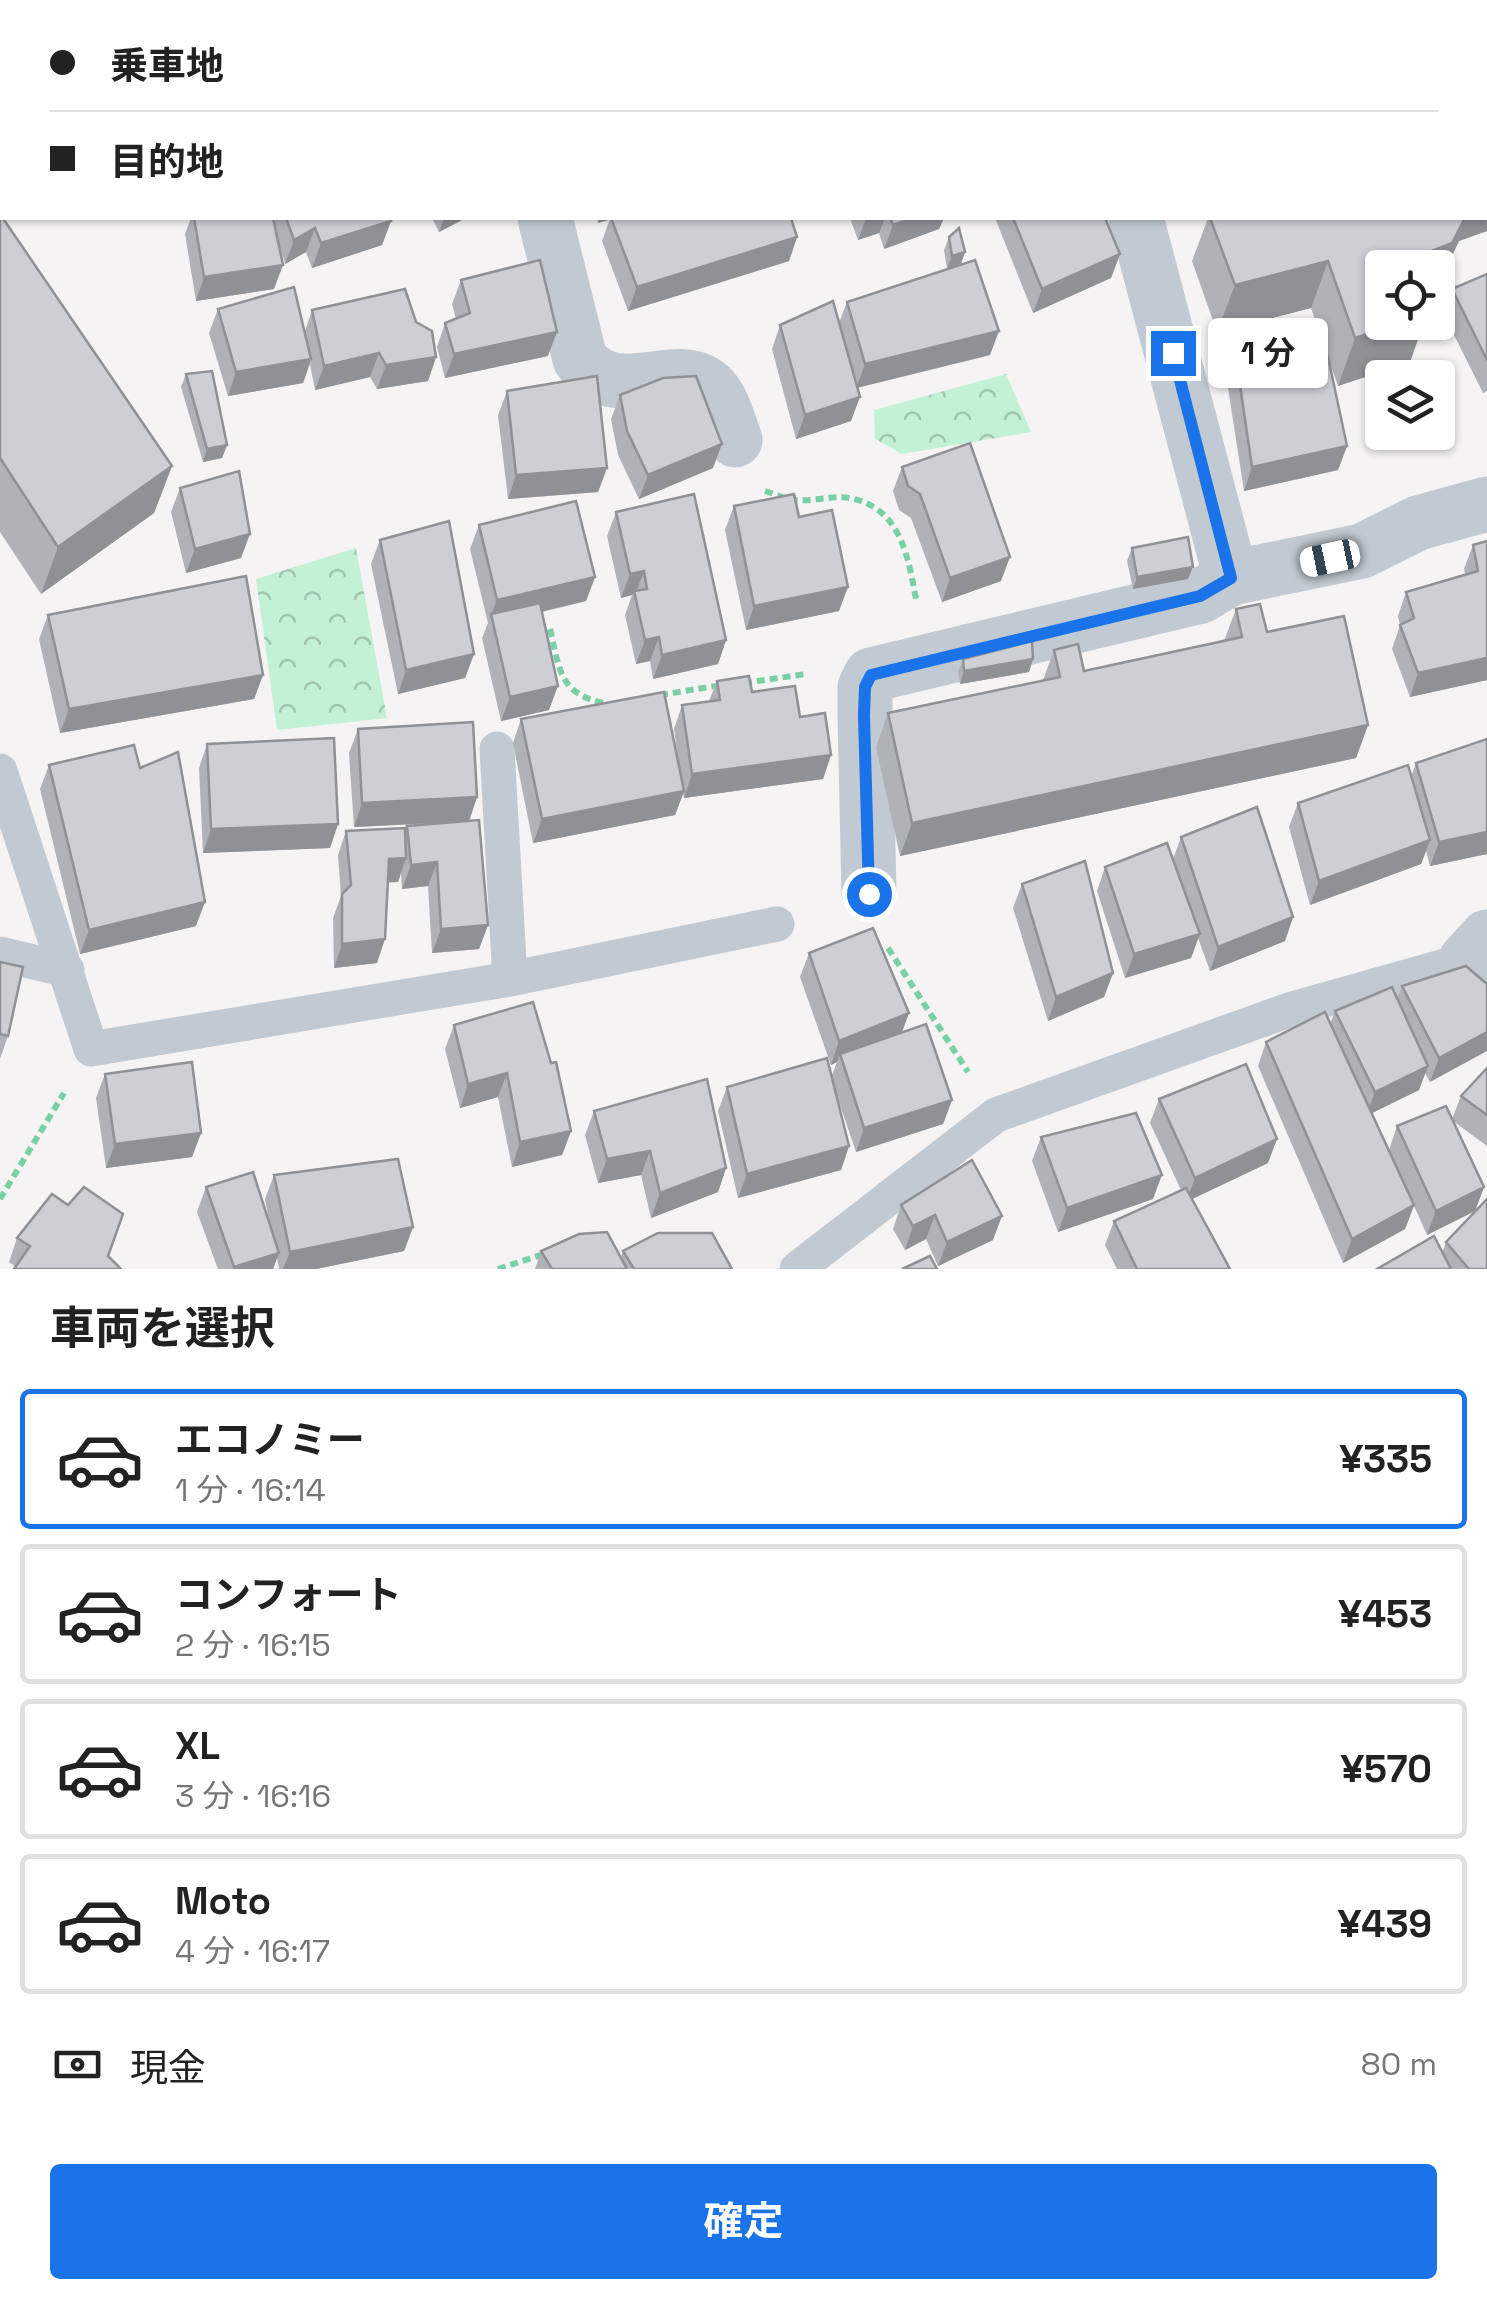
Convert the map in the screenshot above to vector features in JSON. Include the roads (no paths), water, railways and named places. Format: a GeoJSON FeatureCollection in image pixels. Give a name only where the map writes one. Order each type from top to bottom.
{"type":"FeatureCollection","features":[{"type":"Feature","properties":{"kind":"street"},"geometry":{"type":"LineString","coordinates":[[545,220],[580,359],[594,376],[612,382],[685,378],[702,381],[715,391],[735,440]]}},
{"type":"Feature","properties":{"kind":"street"},"geometry":{"type":"LineString","coordinates":[[1137,220],[1231,578]]}},
{"type":"Feature","properties":{"kind":"street"},"geometry":{"type":"LineString","coordinates":[[876,916],[864,716],[865,687],[871,675],[1200,596],[1231,578],[1362,551],[1418,523],[1487,504]]}},
{"type":"Feature","properties":{"kind":"lane"},"geometry":{"type":"LineString","coordinates":[[497,750],[510,979]]}},
{"type":"Feature","properties":{"kind":"lane"},"geometry":{"type":"LineString","coordinates":[[0,772],[91,1049],[510,979],[777,924]]}},
{"type":"Feature","properties":{"kind":"lane"},"geometry":{"type":"LineString","coordinates":[[0,954],[67,970]]}},
{"type":"Feature","properties":{"kind":"lane"},"geometry":{"type":"LineString","coordinates":[[797,1269],[996,1114],[1292,1009],[1480,959]]}}]}
